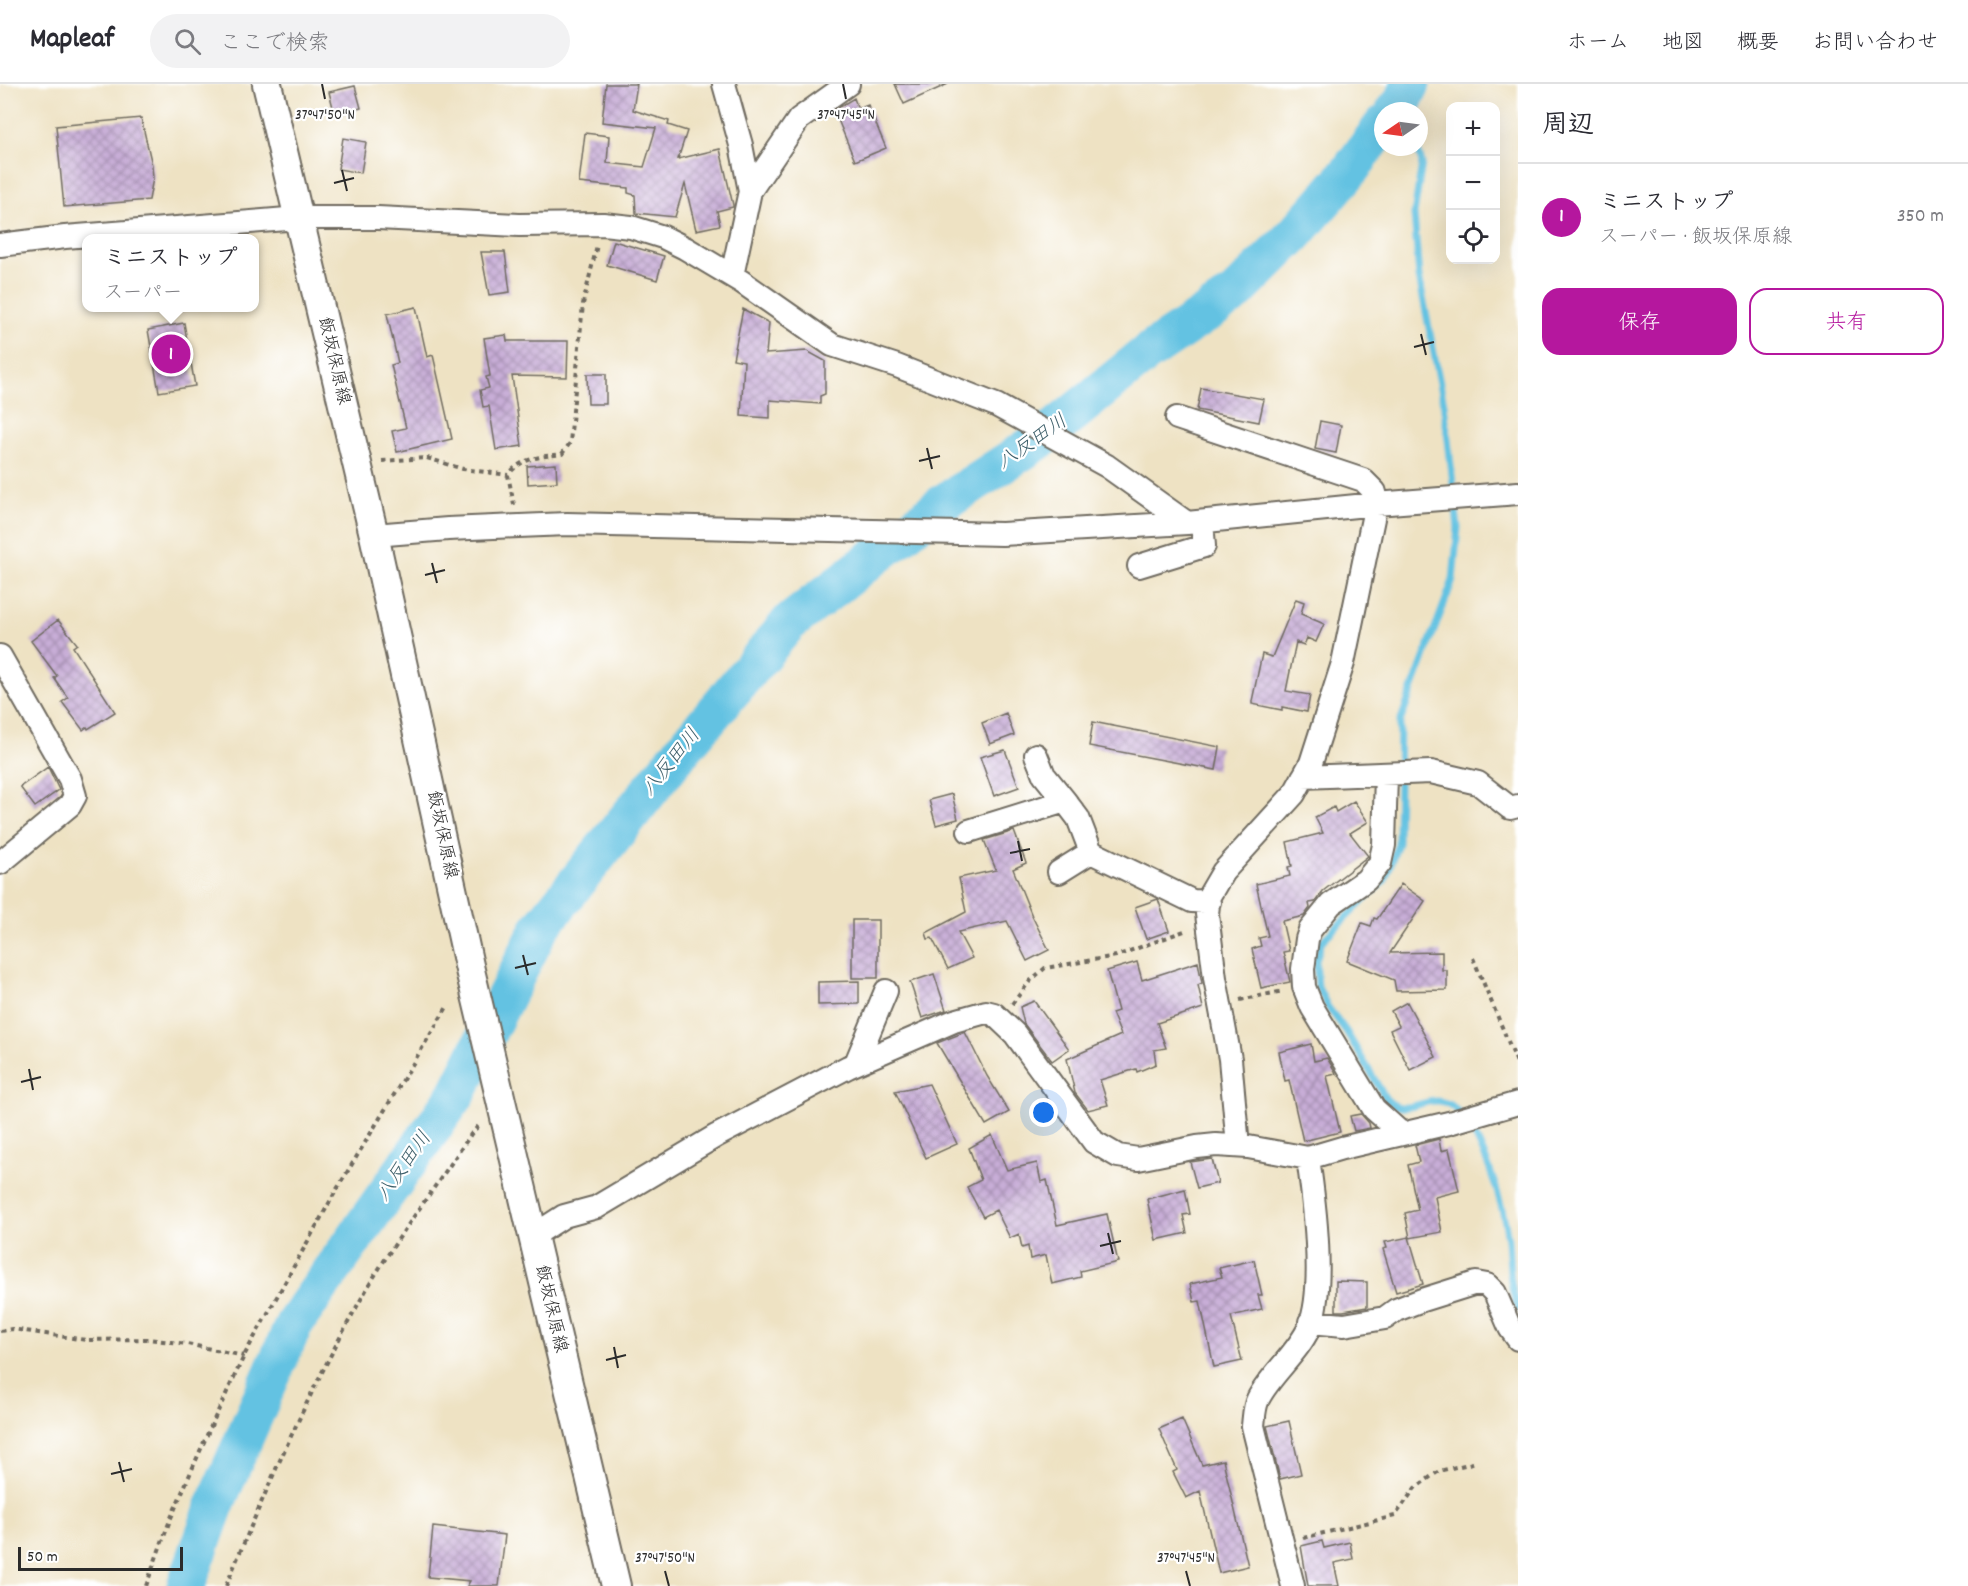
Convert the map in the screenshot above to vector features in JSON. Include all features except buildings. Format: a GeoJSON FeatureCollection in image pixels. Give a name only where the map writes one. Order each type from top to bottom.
{"type":"FeatureCollection","features":[{"type":"Feature","properties":{"kind":"main road","name":"飯坂保原線"},"geometry":{"type":"LineString","coordinates":[[267,84],[357,461],[470,970],[615,1586]]}},
{"type":"Feature","properties":{"kind":"street"},"geometry":{"type":"LineString","coordinates":[[724,84],[741,145],[750,191]]}},
{"type":"Feature","properties":{"kind":"street"},"geometry":{"type":"LineString","coordinates":[[732,276],[750,191],[799,119],[848,84]]}},
{"type":"Feature","properties":{"kind":"street"},"geometry":{"type":"LineString","coordinates":[[102,234],[299,218],[378,218],[519,225],[603,224],[631,227],[663,237],[732,276],[832,345],[897,366],[996,405],[1107,466],[1195,523],[1204,546],[1139,566]]}},
{"type":"Feature","properties":{"kind":"street"},"geometry":{"type":"LineString","coordinates":[[0,245],[82,236]]}},
{"type":"Feature","properties":{"kind":"street"},"geometry":{"type":"LineString","coordinates":[[1177,418],[1363,480],[1375,492],[1376,504],[1343,663],[1311,763],[1294,794],[1223,873],[1209,896],[1208,925],[1230,1059],[1238,1146]]}},
{"type":"Feature","properties":{"kind":"street"},"geometry":{"type":"LineString","coordinates":[[374,535],[567,524],[1002,534],[1195,523],[1376,504],[1518,493]]}},
{"type":"Feature","properties":{"kind":"street"},"geometry":{"type":"LineString","coordinates":[[0,656],[70,779],[75,796],[70,805],[0,863]]}},
{"type":"Feature","properties":{"kind":"street"},"geometry":{"type":"LineString","coordinates":[[1036,755],[1044,775],[1078,818],[1091,852],[1192,901],[1209,902]]}},
{"type":"Feature","properties":{"kind":"street"},"geometry":{"type":"LineString","coordinates":[[1303,777],[1431,772],[1478,783],[1510,808],[1518,806]]}},
{"type":"Feature","properties":{"kind":"street"},"geometry":{"type":"LineString","coordinates":[[1396,773],[1380,863],[1366,880],[1331,904],[1310,930],[1306,939],[1303,969],[1304,987],[1312,1007],[1374,1109],[1402,1134]]}},
{"type":"Feature","properties":{"kind":"street"},"geometry":{"type":"LineString","coordinates":[[969,831],[1065,801]]}},
{"type":"Feature","properties":{"kind":"street"},"geometry":{"type":"LineString","coordinates":[[1059,872],[1091,852]]}},
{"type":"Feature","properties":{"kind":"street"},"geometry":{"type":"LineString","coordinates":[[856,1063],[886,991]]}},
{"type":"Feature","properties":{"kind":"street"},"geometry":{"type":"LineString","coordinates":[[533,1236],[564,1216],[597,1207],[716,1136],[856,1063],[962,1019],[986,1012],[1001,1019],[1015,1034],[1094,1142],[1118,1155],[1138,1159],[1197,1147],[1238,1146],[1308,1158],[1449,1123],[1518,1103]]}},
{"type":"Feature","properties":{"kind":"street"},"geometry":{"type":"LineString","coordinates":[[1293,1586],[1253,1426],[1257,1400],[1295,1350],[1310,1322],[1317,1287],[1317,1261],[1308,1158]]}},
{"type":"Feature","properties":{"kind":"street"},"geometry":{"type":"LineString","coordinates":[[1310,1322],[1344,1325],[1377,1320],[1422,1300],[1476,1283],[1487,1285],[1495,1293],[1510,1328],[1518,1339]]}},
{"type":"Feature","properties":{"kind":"path"},"geometry":{"type":"LineString","coordinates":[[519,526],[508,475],[516,464],[562,454],[570,443],[584,303],[603,224]]}},
{"type":"Feature","properties":{"kind":"path"},"geometry":{"type":"LineString","coordinates":[[357,461],[398,462],[427,458],[463,469],[508,475]]}},
{"type":"Feature","properties":{"kind":"path"},"geometry":{"type":"LineString","coordinates":[[1001,1019],[1030,981],[1044,968],[1116,956],[1177,932],[1208,925]]}},
{"type":"Feature","properties":{"kind":"path"},"geometry":{"type":"LineString","coordinates":[[1473,958],[1518,1065]]}},
{"type":"Feature","properties":{"kind":"path"},"geometry":{"type":"LineString","coordinates":[[1220,1004],[1304,987]]}},
{"type":"Feature","properties":{"kind":"path"},"geometry":{"type":"LineString","coordinates":[[146,1586],[170,1520],[244,1356],[337,1189],[447,1007]]}},
{"type":"Feature","properties":{"kind":"path"},"geometry":{"type":"LineString","coordinates":[[226,1586],[271,1476],[360,1301],[388,1254],[471,1134],[502,1100]]}},
{"type":"Feature","properties":{"kind":"path"},"geometry":{"type":"LineString","coordinates":[[0,1331],[22,1330],[87,1340],[148,1339],[187,1344],[244,1356]]}},
{"type":"Feature","properties":{"kind":"path"},"geometry":{"type":"LineString","coordinates":[[1282,1543],[1395,1516],[1415,1488],[1439,1471],[1477,1462]]}},
{"type":"Feature","properties":{"kind":"waterway","name":"八反田川"},"geometry":{"type":"LineString","coordinates":[[1402,102],[1411,84]]}},
{"type":"Feature","properties":{"kind":"waterway","name":"八反田川"},"geometry":{"type":"LineString","coordinates":[[186,1586],[215,1505],[294,1324],[456,1095],[540,928],[674,760],[789,623],[945,502],[1043,438],[1146,354],[1235,294],[1295,234],[1348,173],[1374,137]]}},
{"type":"Feature","properties":{"kind":"waterway"},"geometry":{"type":"LineString","coordinates":[[1420,156],[1422,163],[1414,214],[1419,277],[1444,404],[1458,528],[1453,580],[1400,722],[1398,843],[1385,880],[1322,941],[1316,960],[1318,987],[1328,1007],[1346,1031],[1386,1099],[1394,1105],[1403,1107],[1435,1101],[1444,1102],[1453,1107],[1473,1133],[1482,1150],[1501,1207],[1508,1240],[1511,1283],[1518,1308]]}},
{"type":"Feature","properties":{"kind":"place","name":"ミニストップ"},"geometry":{"type":"Point","coordinates":[171,354]}}]}
